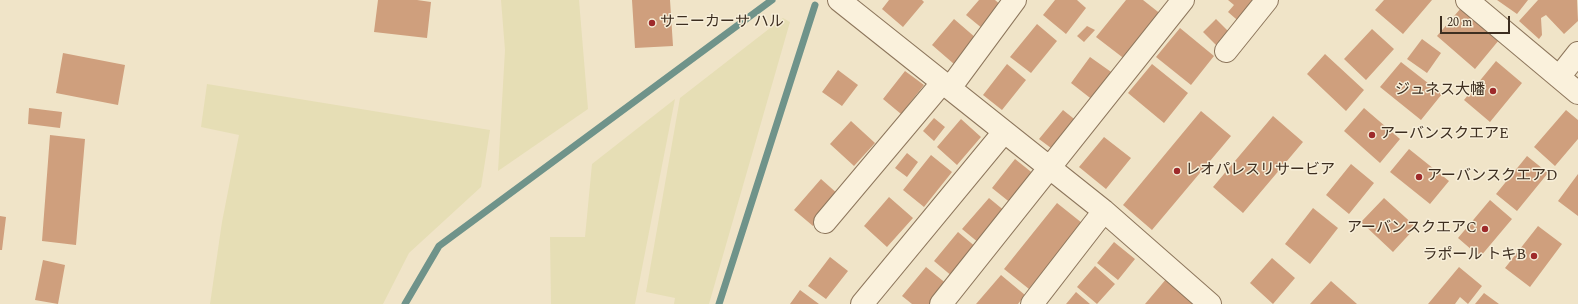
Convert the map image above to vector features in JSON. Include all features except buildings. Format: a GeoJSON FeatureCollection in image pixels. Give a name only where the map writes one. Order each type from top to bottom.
{"type":"FeatureCollection","features":[{"type":"Feature","properties":{"kind":"street"},"geometry":{"type":"LineString","coordinates":[[839,0],[1104,211],[1210,304]]}},
{"type":"Feature","properties":{"kind":"street"},"geometry":{"type":"LineString","coordinates":[[825,222],[946,86],[1015,0]]}},
{"type":"Feature","properties":{"kind":"street"},"geometry":{"type":"LineString","coordinates":[[941,304],[1183,0]]}},
{"type":"Feature","properties":{"kind":"street"},"geometry":{"type":"LineString","coordinates":[[1226,51],[1267,0]]}},
{"type":"Feature","properties":{"kind":"street"},"geometry":{"type":"LineString","coordinates":[[1467,0],[1578,94]]}},
{"type":"Feature","properties":{"kind":"street"},"geometry":{"type":"LineString","coordinates":[[1558,77],[1578,53]]}},
{"type":"Feature","properties":{"kind":"street"},"geometry":{"type":"LineString","coordinates":[[862,304],[1004,132]]}},
{"type":"Feature","properties":{"kind":"street"},"geometry":{"type":"LineString","coordinates":[[1032,304],[1104,211]]}},
{"type":"Feature","properties":{"kind":"shaded area"},"geometry":{"type":"Polygon","coordinates":[[[501,0],[579,0],[588,109],[498,171],[505,50],[501,0]]]}},
{"type":"Feature","properties":{"kind":"shaded area"},"geometry":{"type":"Polygon","coordinates":[[[783,18],[790,22],[709,304],[674,304],[675,298],[646,292],[680,98],[783,18]]]}},
{"type":"Feature","properties":{"kind":"shaded area"},"geometry":{"type":"Polygon","coordinates":[[[207,84],[490,130],[481,187],[409,253],[383,304],[210,304],[222,222],[239,135],[201,127],[207,84]]]}},
{"type":"Feature","properties":{"kind":"shaded area"},"geometry":{"type":"Polygon","coordinates":[[[675,99],[635,304],[551,304],[550,237],[585,237],[592,164],[675,99]]]}},
{"type":"Feature","properties":{"kind":"waterway"},"geometry":{"type":"LineString","coordinates":[[405,304],[439,246],[772,0]]}},
{"type":"Feature","properties":{"kind":"waterway"},"geometry":{"type":"LineString","coordinates":[[719,304],[815,5]]}},
{"type":"Feature","properties":{"kind":"place","name":"サニーカーサ ハル"},"geometry":{"type":"Point","coordinates":[652,23]}},
{"type":"Feature","properties":{"kind":"place","name":"ジュネス大幡"},"geometry":{"type":"Point","coordinates":[1493,91]}},
{"type":"Feature","properties":{"kind":"place","name":"アーバンスクエアE"},"geometry":{"type":"Point","coordinates":[1372,135]}},
{"type":"Feature","properties":{"kind":"place","name":"レオパレスリサービア"},"geometry":{"type":"Point","coordinates":[1177,171]}},
{"type":"Feature","properties":{"kind":"place","name":"アーバンスクエアD"},"geometry":{"type":"Point","coordinates":[1419,177]}},
{"type":"Feature","properties":{"kind":"place","name":"アーバンスクエアC"},"geometry":{"type":"Point","coordinates":[1485,229]}},
{"type":"Feature","properties":{"kind":"place","name":"ラポール トキB"},"geometry":{"type":"Point","coordinates":[1534,256]}}]}
